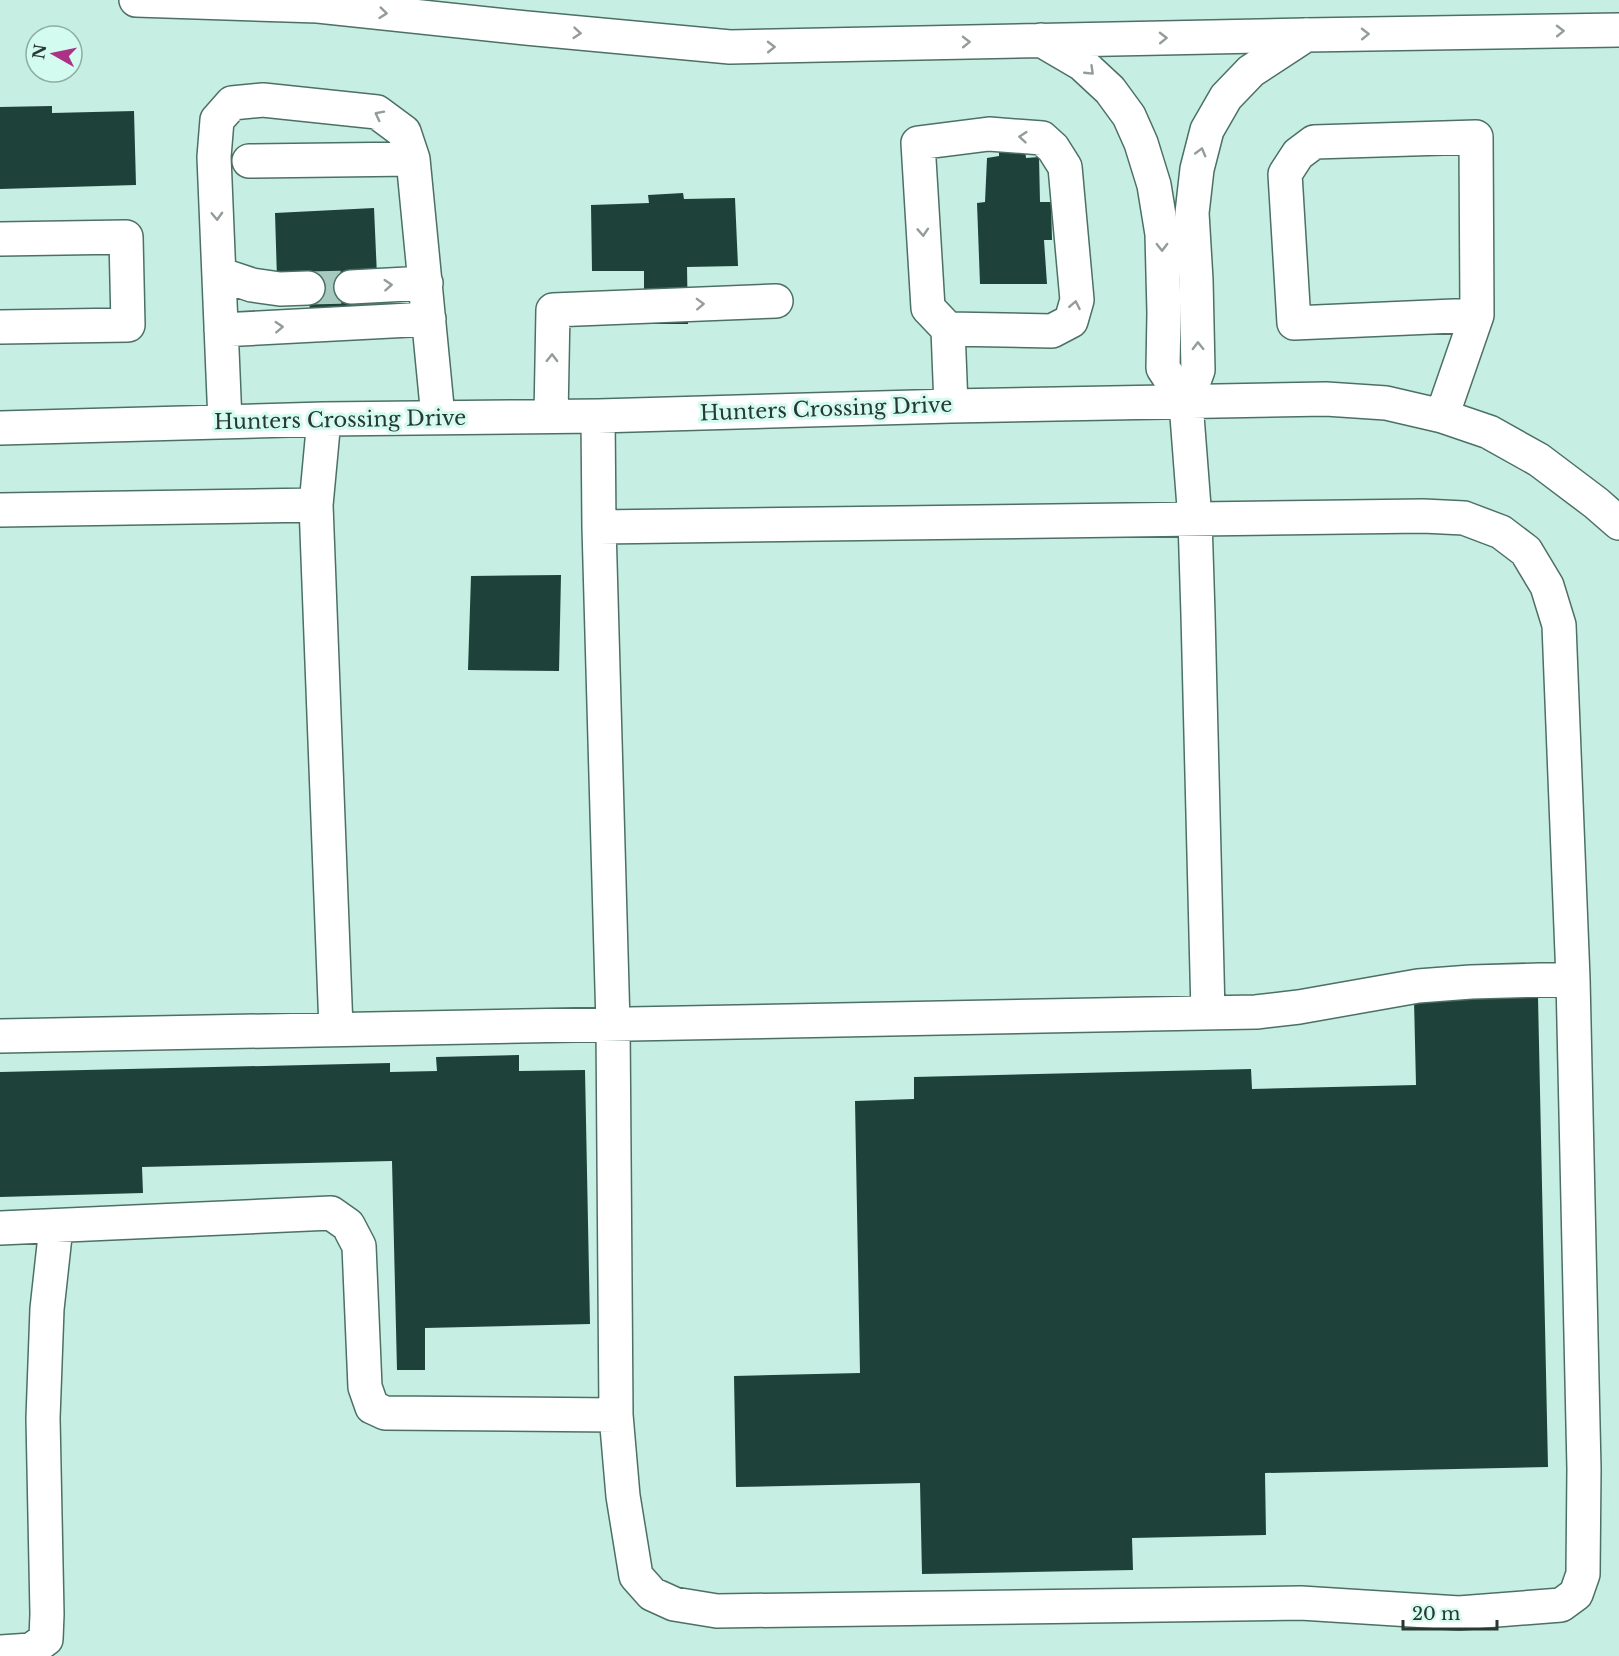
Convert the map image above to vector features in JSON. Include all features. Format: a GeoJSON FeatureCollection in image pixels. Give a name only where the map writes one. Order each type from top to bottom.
{"type":"FeatureCollection","features":[{"type":"Feature","properties":{"kind":"main road"},"geometry":{"type":"LineString","coordinates":[[136,0],[318,6],[730,48],[1306,34],[1619,30]]}},
{"type":"Feature","properties":{"kind":"main road"},"geometry":{"type":"LineString","coordinates":[[1208,1013],[1195,520],[1186,403],[1198,370],[1192,213],[1197,169],[1207,130],[1227,97],[1251,71],[1306,34]]}},
{"type":"Feature","properties":{"kind":"main road"},"geometry":{"type":"LineString","coordinates":[[1041,40],[1082,64],[1110,90],[1130,116],[1141,143],[1154,185],[1162,234],[1163,368],[1186,403]]}},
{"type":"Feature","properties":{"kind":"main road"},"geometry":{"type":"LineString","coordinates":[[225,422],[214,157],[217,120],[232,103],[263,100],[377,111],[404,132],[413,159],[438,417]]}},
{"type":"Feature","properties":{"kind":"main road"},"geometry":{"type":"LineString","coordinates":[[989,134],[1042,138],[1053,148],[1065,167],[1077,300],[1071,321],[1052,331],[957,329],[928,308],[918,143],[989,134]]}},
{"type":"Feature","properties":{"kind":"main road"},"geometry":{"type":"LineString","coordinates":[[1442,416],[1477,315],[1476,137],[1314,142],[1298,153],[1286,174],[1294,323],[1477,315]]}},
{"type":"Feature","properties":{"kind":"main road"},"geometry":{"type":"LineString","coordinates":[[249,161],[413,159]]}},
{"type":"Feature","properties":{"kind":"main road"},"geometry":{"type":"LineString","coordinates":[[0,239],[126,237],[128,325],[0,327]]}},
{"type":"Feature","properties":{"kind":"main road"},"geometry":{"type":"LineString","coordinates":[[219,274],[252,285],[280,290],[308,288]]}},
{"type":"Feature","properties":{"kind":"main road"},"geometry":{"type":"LineString","coordinates":[[351,287],[426,283]]}},
{"type":"Feature","properties":{"kind":"main road"},"geometry":{"type":"LineString","coordinates":[[551,416],[553,310],[776,301]]}},
{"type":"Feature","properties":{"kind":"main road"},"geometry":{"type":"LineString","coordinates":[[221,330],[429,319]]}},
{"type":"Feature","properties":{"kind":"main road"},"geometry":{"type":"LineString","coordinates":[[951,406],[957,329]]}},
{"type":"Feature","properties":{"kind":"main road","name":"Hunters Crossing Drive"},"geometry":{"type":"LineString","coordinates":[[0,428],[324,419],[598,416],[1326,399],[1386,403],[1442,416],[1489,432],[1539,460],[1619,523]]}},
{"type":"Feature","properties":{"kind":"main road"},"geometry":{"type":"LineString","coordinates":[[598,416],[599,527],[613,1024],[616,1415],[623,1496],[636,1576],[652,1594],[674,1604],[717,1611],[1301,1603],[1459,1613],[1562,1605],[1576,1594],[1583,1574],[1584,1469],[1573,979],[1558,625],[1547,586],[1526,551],[1500,532],[1464,518],[1423,516],[599,527]]}},
{"type":"Feature","properties":{"kind":"main road"},"geometry":{"type":"LineString","coordinates":[[324,419],[316,505],[336,1029]]}},
{"type":"Feature","properties":{"kind":"main road"},"geometry":{"type":"LineString","coordinates":[[0,510],[316,505]]}},
{"type":"Feature","properties":{"kind":"main road"},"geometry":{"type":"LineString","coordinates":[[0,1036],[1256,1012],[1299,1007],[1418,986],[1573,979]]}},
{"type":"Feature","properties":{"kind":"main road"},"geometry":{"type":"LineString","coordinates":[[0,1228],[331,1213],[348,1225],[360,1246],[365,1387],[372,1407],[385,1413],[616,1415]]}},
{"type":"Feature","properties":{"kind":"main road"},"geometry":{"type":"LineString","coordinates":[[0,1652],[31,1650],[46,1639],[43,1418],[47,1309],[56,1227]]}},
{"type":"Feature","properties":{"kind":"building"},"geometry":{"type":"Polygon","coordinates":[[[52,106],[52,113],[134,111],[136,185],[0,189],[0,107],[52,106]]]}},
{"type":"Feature","properties":{"kind":"building"},"geometry":{"type":"Polygon","coordinates":[[[999,148],[1025,148],[1026,158],[1039,157],[1040,202],[1051,202],[1052,240],[1044,240],[1047,284],[980,284],[977,203],[985,202],[987,158],[999,156],[999,148]]]}},
{"type":"Feature","properties":{"kind":"building"},"geometry":{"type":"Polygon","coordinates":[[[683,193],[684,199],[735,198],[738,266],[687,267],[688,324],[644,324],[644,271],[592,271],[591,205],[649,203],[648,195],[683,193]]]}},
{"type":"Feature","properties":{"kind":"building"},"geometry":{"type":"Polygon","coordinates":[[[374,208],[377,276],[351,277],[352,312],[310,314],[308,278],[277,279],[275,213],[374,208]]]}},
{"type":"Feature","properties":{"kind":"building"},"geometry":{"type":"Polygon","coordinates":[[[561,575],[559,671],[468,670],[471,576],[561,575]]]}},
{"type":"Feature","properties":{"kind":"building"},"geometry":{"type":"Polygon","coordinates":[[[1538,997],[1548,1467],[1265,1473],[1266,1535],[1132,1538],[1133,1570],[922,1574],[920,1483],[736,1487],[734,1376],[860,1373],[855,1101],[914,1099],[914,1077],[1251,1069],[1252,1089],[1416,1085],[1414,1000],[1538,997]]]}},
{"type":"Feature","properties":{"kind":"building"},"geometry":{"type":"Polygon","coordinates":[[[519,1055],[519,1071],[585,1070],[590,1324],[425,1328],[425,1370],[397,1370],[392,1161],[142,1167],[143,1193],[0,1197],[0,1072],[390,1063],[390,1072],[437,1071],[436,1057],[519,1055]]]}},
{"type":"Feature","properties":{"kind":"tunnel"},"geometry":{"type":"LineString","coordinates":[[308,288],[351,287]]}}]}
